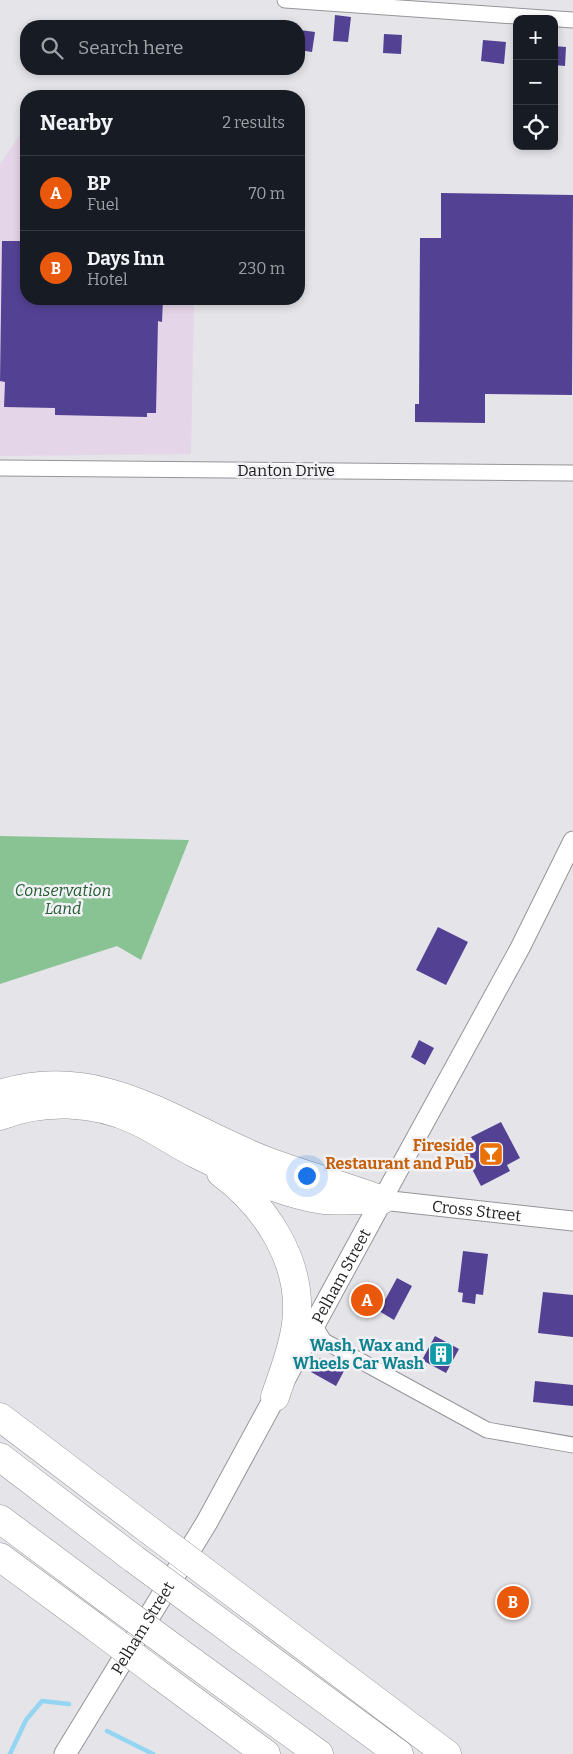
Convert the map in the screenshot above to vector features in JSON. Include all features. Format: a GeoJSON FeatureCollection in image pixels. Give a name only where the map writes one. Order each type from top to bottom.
{"type":"FeatureCollection","features":[{"type":"Feature","properties":{"kind":"highway"},"geometry":{"type":"LineString","coordinates":[[0,1094],[24,1087],[57,1084],[85,1086],[111,1092],[264,1160],[382,1200]]}},
{"type":"Feature","properties":{"kind":"highway"},"geometry":{"type":"LineString","coordinates":[[0,1116],[41,1106],[80,1105],[100,1108],[136,1121],[196,1154],[253,1179],[324,1200],[382,1200]]}},
{"type":"Feature","properties":{"kind":"highway"},"geometry":{"type":"LineString","coordinates":[[196,1154],[244,1191],[268,1220],[286,1255],[296,1292],[296,1322],[288,1358],[275,1397]]}},
{"type":"Feature","properties":{"kind":"highway"},"geometry":{"type":"LineString","coordinates":[[0,1417],[447,1754]]}},
{"type":"Feature","properties":{"kind":"highway"},"geometry":{"type":"LineString","coordinates":[[0,1457],[134,1559],[399,1754]]}},
{"type":"Feature","properties":{"kind":"highway"},"geometry":{"type":"LineString","coordinates":[[0,1520],[319,1754]]}},
{"type":"Feature","properties":{"kind":"highway"},"geometry":{"type":"LineString","coordinates":[[3,1559],[266,1754]]}},
{"type":"Feature","properties":{"kind":"highway"},"geometry":{"type":"LineString","coordinates":[[362,1691],[468,1754]]}},
{"type":"Feature","properties":{"kind":"main road","name":"Pelham Street"},"geometry":{"type":"LineString","coordinates":[[65,1754],[207,1522],[382,1200]]}},
{"type":"Feature","properties":{"kind":"street"},"geometry":{"type":"LineString","coordinates":[[286,0],[573,20]]}},
{"type":"Feature","properties":{"kind":"street","name":"Danton Drive"},"geometry":{"type":"LineString","coordinates":[[0,468],[573,472]]}},
{"type":"Feature","properties":{"kind":"street","name":"Pelham Street"},"geometry":{"type":"LineString","coordinates":[[382,1200],[520,948],[573,841]]}},
{"type":"Feature","properties":{"kind":"street","name":"Cross Street"},"geometry":{"type":"LineString","coordinates":[[382,1200],[573,1221]]}},
{"type":"Feature","properties":{"kind":"street"},"geometry":{"type":"LineString","coordinates":[[314,1325],[324,1341],[487,1430],[573,1445]]}},
{"type":"Feature","properties":{"kind":"shaded area"},"geometry":{"type":"Polygon","coordinates":[[[20,135],[20,305],[194,305],[191,454],[0,456],[0,164],[20,135]]]}},
{"type":"Feature","properties":{"kind":"green space","name":"Conservation Land"},"geometry":{"type":"Polygon","coordinates":[[[0,836],[189,840],[141,960],[117,946],[0,984],[0,836]]]}},
{"type":"Feature","properties":{"kind":"building"},"geometry":{"type":"Polygon","coordinates":[[[335,15],[351,17],[348,42],[333,41],[335,15]]]}},
{"type":"Feature","properties":{"kind":"building"},"geometry":{"type":"Polygon","coordinates":[[[305,31],[315,32],[312,52],[305,51],[305,31]]]}},
{"type":"Feature","properties":{"kind":"building"},"geometry":{"type":"Polygon","coordinates":[[[384,34],[402,35],[401,54],[383,53],[384,34]]]}},
{"type":"Feature","properties":{"kind":"building"},"geometry":{"type":"Polygon","coordinates":[[[483,40],[506,42],[504,64],[481,61],[483,40]]]}},
{"type":"Feature","properties":{"kind":"building"},"geometry":{"type":"Polygon","coordinates":[[[558,46],[566,47],[565,66],[558,65],[558,46]]]}},
{"type":"Feature","properties":{"kind":"building"},"geometry":{"type":"Polygon","coordinates":[[[441,193],[573,195],[572,395],[485,394],[485,423],[415,422],[415,404],[419,404],[420,238],[441,238],[441,193]]]}},
{"type":"Feature","properties":{"kind":"building"},"geometry":{"type":"Polygon","coordinates":[[[2,241],[20,241],[20,305],[163,305],[162,322],[158,321],[156,413],[147,413],[147,417],[55,415],[55,408],[4,407],[5,382],[0,381],[2,241]]]}},
{"type":"Feature","properties":{"kind":"building"},"geometry":{"type":"Polygon","coordinates":[[[438,927],[468,942],[446,985],[416,970],[438,927]]]}},
{"type":"Feature","properties":{"kind":"building"},"geometry":{"type":"Polygon","coordinates":[[[419,1040],[434,1048],[425,1065],[411,1057],[419,1040]]]}},
{"type":"Feature","properties":{"kind":"building","name":"Fireside Restaurant and Pub"},"geometry":{"type":"Polygon","coordinates":[[[501,1122],[520,1158],[507,1165],[510,1171],[481,1186],[462,1150],[475,1144],[471,1137],[501,1122]]]}},
{"type":"Feature","properties":{"kind":"building"},"geometry":{"type":"Polygon","coordinates":[[[463,1251],[488,1254],[483,1295],[476,1294],[475,1304],[462,1302],[463,1293],[458,1292],[463,1251]]]}},
{"type":"Feature","properties":{"kind":"building"},"geometry":{"type":"Polygon","coordinates":[[[397,1278],[412,1286],[394,1320],[379,1311],[397,1278]]]}},
{"type":"Feature","properties":{"kind":"building"},"geometry":{"type":"Polygon","coordinates":[[[543,1292],[573,1295],[573,1337],[538,1333],[543,1292]]]}},
{"type":"Feature","properties":{"kind":"building","name":"Wash, Wax and Wheels Car Wash"},"geometry":{"type":"Polygon","coordinates":[[[435,1336],[459,1349],[446,1373],[422,1360],[435,1336]]]}},
{"type":"Feature","properties":{"kind":"building"},"geometry":{"type":"Polygon","coordinates":[[[320,1358],[344,1371],[336,1386],[311,1372],[320,1358]]]}},
{"type":"Feature","properties":{"kind":"building"},"geometry":{"type":"Polygon","coordinates":[[[535,1381],[573,1385],[573,1406],[533,1402],[535,1381]]]}},
{"type":"Feature","properties":{"kind":"waterway"},"geometry":{"type":"LineString","coordinates":[[10,1754],[26,1720],[42,1701],[69,1704]]}},
{"type":"Feature","properties":{"kind":"waterway"},"geometry":{"type":"LineString","coordinates":[[107,1731],[153,1754]]}},
{"type":"Feature","properties":{"kind":"place","name":"Fireside Restaurant and Pub"},"geometry":{"type":"Point","coordinates":[491,1154]}},
{"type":"Feature","properties":{"kind":"place","name":"BP"},"geometry":{"type":"Point","coordinates":[367,1300]}},
{"type":"Feature","properties":{"kind":"place","name":"Wash, Wax and Wheels Car Wash"},"geometry":{"type":"Point","coordinates":[441,1354]}},
{"type":"Feature","properties":{"kind":"place","name":"Days Inn"},"geometry":{"type":"Point","coordinates":[513,1602]}}]}
